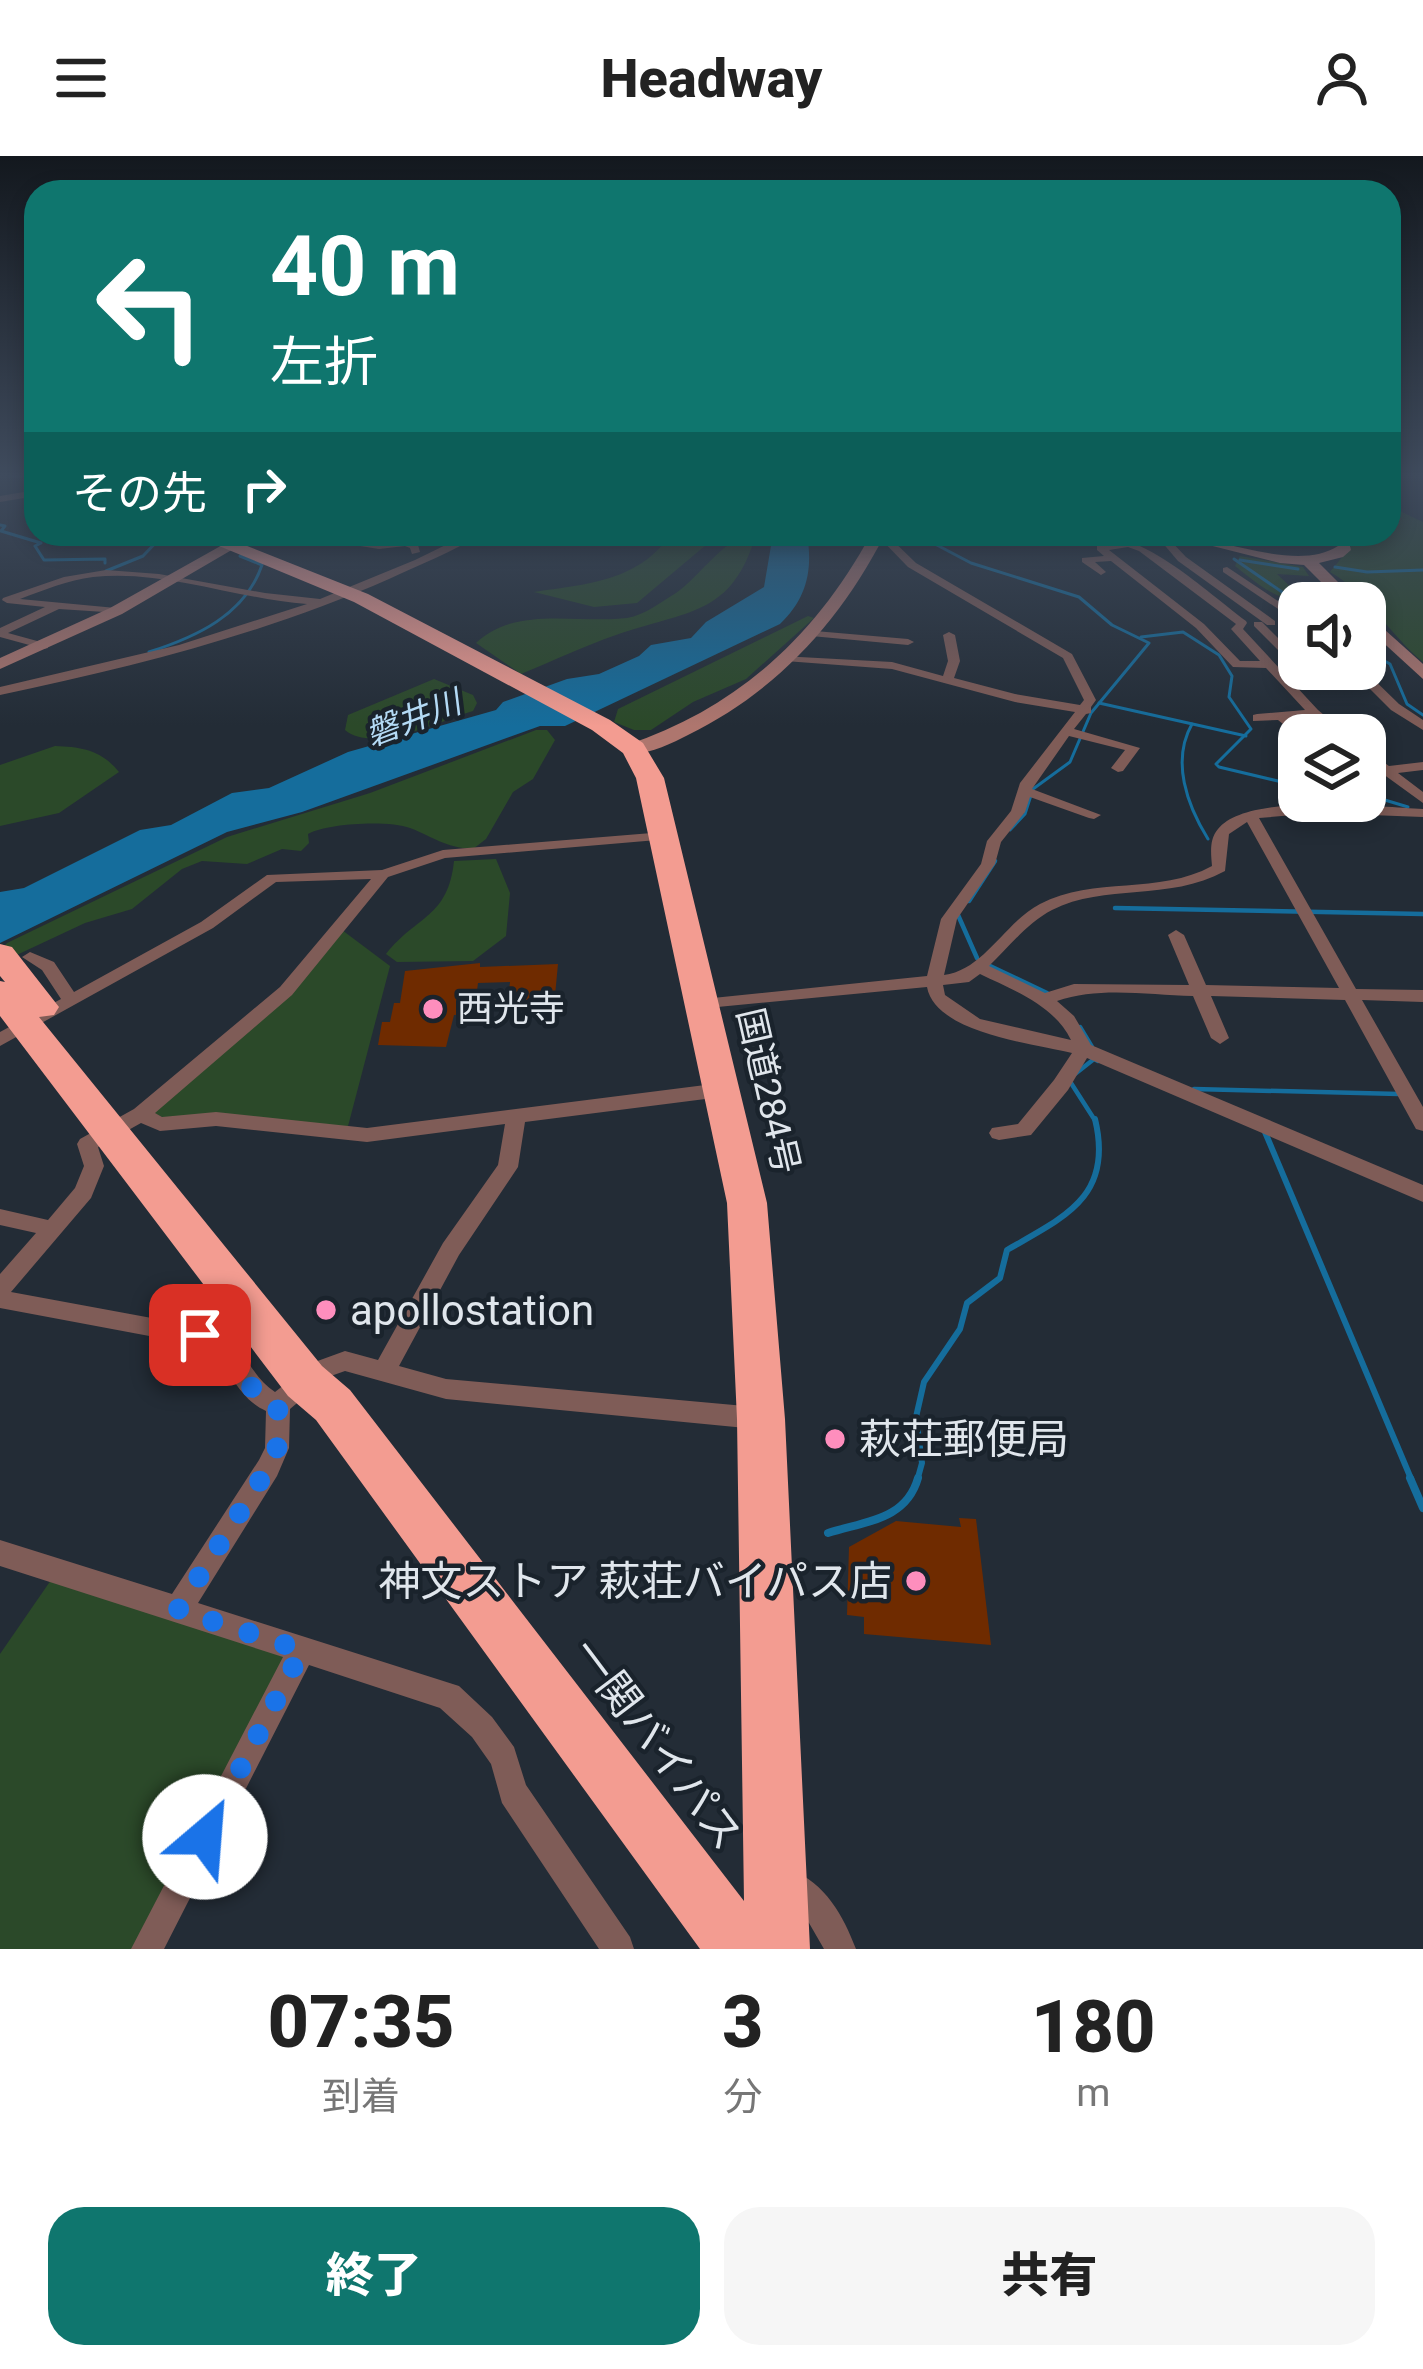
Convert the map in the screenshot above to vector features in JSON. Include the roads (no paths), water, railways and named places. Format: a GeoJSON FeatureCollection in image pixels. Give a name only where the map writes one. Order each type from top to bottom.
{"type":"FeatureCollection","features":[{"type":"Feature","properties":{"kind":"highway"},"geometry":{"type":"LineString","coordinates":[[259,559],[348,598],[618,737]]}},
{"type":"Feature","properties":{"kind":"highway","name":"国道284号"},"geometry":{"type":"LineString","coordinates":[[618,737],[650,778],[747,1203],[761,1419],[778,1949]]}},
{"type":"Feature","properties":{"kind":"highway","name":"一関バイパス"},"geometry":{"type":"LineString","coordinates":[[9,966],[24,1025],[74,1087],[126,1123],[292,1393],[317,1415],[696,1926],[718,1949]]}},
{"type":"Feature","properties":{"kind":"highway","name":"一関バイパス"},"geometry":{"type":"LineString","coordinates":[[292,1393],[333,1405],[740,1949]]}},
{"type":"Feature","properties":{"kind":"street"},"geometry":{"type":"LineString","coordinates":[[0,664],[116,610],[208,559]]}},
{"type":"Feature","properties":{"kind":"street"},"geometry":{"type":"LineString","coordinates":[[0,691],[151,656],[348,598],[428,559]]}},
{"type":"Feature","properties":{"kind":"street"},"geometry":{"type":"LineString","coordinates":[[618,737],[667,738],[746,693],[815,634],[865,559]]}},
{"type":"Feature","properties":{"kind":"street"},"geometry":{"type":"LineString","coordinates":[[905,559],[1068,656],[1090,700],[1024,791],[1018,812],[994,841],[988,864],[949,920],[934,982],[937,997],[974,1024],[1083,1049],[1423,1194]]}},
{"type":"Feature","properties":{"kind":"street"},"geometry":{"type":"LineString","coordinates":[[1101,572],[1086,560],[1103,559]]}},
{"type":"Feature","properties":{"kind":"street"},"geometry":{"type":"LineString","coordinates":[[1113,559],[1200,626],[1237,665],[1278,662]]}},
{"type":"Feature","properties":{"kind":"street"},"geometry":{"type":"LineString","coordinates":[[1159,560],[1182,559],[1231,595],[1278,640]]}},
{"type":"Feature","properties":{"kind":"street"},"geometry":{"type":"LineString","coordinates":[[1296,559],[1318,559]]}},
{"type":"Feature","properties":{"kind":"street"},"geometry":{"type":"LineString","coordinates":[[1159,560],[1241,624]]}},
{"type":"Feature","properties":{"kind":"street"},"geometry":{"type":"LineString","coordinates":[[1308,561],[1330,582]]}},
{"type":"Feature","properties":{"kind":"street"},"geometry":{"type":"LineString","coordinates":[[1227,570],[1278,608]]}},
{"type":"Feature","properties":{"kind":"street"},"geometry":{"type":"LineString","coordinates":[[3,600],[58,580],[103,573],[174,578],[247,596],[348,598]]}},
{"type":"Feature","properties":{"kind":"street"},"geometry":{"type":"LineString","coordinates":[[1166,601],[1258,592]]}},
{"type":"Feature","properties":{"kind":"street"},"geometry":{"type":"LineString","coordinates":[[3,600],[116,610]]}},
{"type":"Feature","properties":{"kind":"street"},"geometry":{"type":"LineString","coordinates":[[0,633],[60,604]]}},
{"type":"Feature","properties":{"kind":"street"},"geometry":{"type":"LineString","coordinates":[[1200,626],[1278,623]]}},
{"type":"Feature","properties":{"kind":"street"},"geometry":{"type":"LineString","coordinates":[[1241,624],[1237,629],[1314,713]]}},
{"type":"Feature","properties":{"kind":"street"},"geometry":{"type":"LineString","coordinates":[[0,633],[44,646]]}},
{"type":"Feature","properties":{"kind":"street"},"geometry":{"type":"LineString","coordinates":[[815,634],[908,642]]}},
{"type":"Feature","properties":{"kind":"street"},"geometry":{"type":"LineString","coordinates":[[948,678],[953,662],[949,635]]}},
{"type":"Feature","properties":{"kind":"street"},"geometry":{"type":"LineString","coordinates":[[1386,638],[1423,674]]}},
{"type":"Feature","properties":{"kind":"street"},"geometry":{"type":"LineString","coordinates":[[785,658],[892,667],[1015,698],[1087,710]]}},
{"type":"Feature","properties":{"kind":"street"},"geometry":{"type":"LineString","coordinates":[[1378,690],[1423,725]]}},
{"type":"Feature","properties":{"kind":"street"},"geometry":{"type":"LineString","coordinates":[[1303,714],[1314,713]]}},
{"type":"Feature","properties":{"kind":"street"},"geometry":{"type":"LineString","coordinates":[[1257,718],[1278,716]]}},
{"type":"Feature","properties":{"kind":"street"},"geometry":{"type":"LineString","coordinates":[[1070,732],[1133,748],[1118,767]]}},
{"type":"Feature","properties":{"kind":"street"},"geometry":{"type":"LineString","coordinates":[[1386,770],[1423,766]]}},
{"type":"Feature","properties":{"kind":"street"},"geometry":{"type":"LineString","coordinates":[[1386,770],[1423,800]]}},
{"type":"Feature","properties":{"kind":"street"},"geometry":{"type":"LineString","coordinates":[[1024,791],[1094,814]]}},
{"type":"Feature","properties":{"kind":"street"},"geometry":{"type":"LineString","coordinates":[[703,1005],[963,978],[980,968],[1026,919],[1050,904],[1108,888],[1202,880],[1220,868],[1224,830],[1250,814],[1423,812]]}},
{"type":"Feature","properties":{"kind":"street"},"geometry":{"type":"LineString","coordinates":[[1250,814],[1423,1124]]}},
{"type":"Feature","properties":{"kind":"street"},"geometry":{"type":"LineString","coordinates":[[24,1025],[207,925],[262,882],[282,876],[383,874],[442,854],[664,836]]}},
{"type":"Feature","properties":{"kind":"street"},"geometry":{"type":"LineString","coordinates":[[292,1393],[255,1392],[223,1343],[214,1338],[2,1287],[92,1180],[94,1166],[87,1144],[126,1123],[286,991],[383,874]]}},
{"type":"Feature","properties":{"kind":"street"},"geometry":{"type":"LineString","coordinates":[[1176,935],[1220,1038]]}},
{"type":"Feature","properties":{"kind":"street"},"geometry":{"type":"LineString","coordinates":[[9,966],[48,966],[24,1025]]}},
{"type":"Feature","properties":{"kind":"street"},"geometry":{"type":"LineString","coordinates":[[980,968],[1045,999],[1081,1037],[1083,1049],[1024,1130],[999,1133]]}},
{"type":"Feature","properties":{"kind":"street"},"geometry":{"type":"LineString","coordinates":[[1045,999],[1074,989],[1423,995]]}},
{"type":"Feature","properties":{"kind":"street"},"geometry":{"type":"LineString","coordinates":[[126,1123],[216,1119],[368,1136],[721,1090]]}},
{"type":"Feature","properties":{"kind":"street"},"geometry":{"type":"LineString","coordinates":[[385,1369],[451,1249],[508,1167],[516,1118]]}},
{"type":"Feature","properties":{"kind":"street"},"geometry":{"type":"LineString","coordinates":[[0,1217],[52,1229]]}},
{"type":"Feature","properties":{"kind":"street"},"geometry":{"type":"LineString","coordinates":[[178,1610],[268,1468],[292,1393],[320,1370],[345,1361],[446,1389],[761,1419]]}},
{"type":"Feature","properties":{"kind":"street"},"geometry":{"type":"LineString","coordinates":[[0,1553],[449,1696],[482,1727],[503,1757],[513,1792],[618,1949]]}},
{"type":"Feature","properties":{"kind":"street"},"geometry":{"type":"LineString","coordinates":[[147,1949],[302,1650]]}},
{"type":"Feature","properties":{"kind":"street"},"geometry":{"type":"LineString","coordinates":[[776,1876],[814,1902],[830,1922],[840,1949]]}},
{"type":"Feature","properties":{"kind":"water"},"geometry":{"type":"Polygon","coordinates":[[[769,559],[809,559],[802,594],[780,624],[565,726],[540,726],[302,812],[227,832],[0,943],[0,892],[24,888],[140,830],[171,825],[232,793],[269,788],[348,752],[496,710],[503,702],[567,679],[599,674],[639,656],[651,645],[691,638],[706,622],[764,587],[769,559]]]}},
{"type":"Feature","properties":{"kind":"waterway"},"geometry":{"type":"LineString","coordinates":[[43,559],[105,559],[105,563]]}},
{"type":"Feature","properties":{"kind":"waterway"},"geometry":{"type":"LineString","coordinates":[[106,571],[136,559]]}},
{"type":"Feature","properties":{"kind":"waterway"},"geometry":{"type":"LineString","coordinates":[[149,652],[201,631],[231,611],[262,565],[247,559]]}},
{"type":"Feature","properties":{"kind":"waterway"},"geometry":{"type":"LineString","coordinates":[[963,559],[1079,597],[1112,625],[1149,643],[1099,703]]}},
{"type":"Feature","properties":{"kind":"waterway"},"geometry":{"type":"LineString","coordinates":[[1234,559],[1278,589]]}},
{"type":"Feature","properties":{"kind":"waterway"},"geometry":{"type":"LineString","coordinates":[[1240,560],[1298,569]]}},
{"type":"Feature","properties":{"kind":"waterway"},"geometry":{"type":"LineString","coordinates":[[1335,567],[1367,572],[1423,570]]}},
{"type":"Feature","properties":{"kind":"waterway"},"geometry":{"type":"LineString","coordinates":[[1141,637],[1183,632],[1219,655],[1232,676],[1229,697],[1251,729],[1244,736]]}},
{"type":"Feature","properties":{"kind":"waterway"},"geometry":{"type":"LineString","coordinates":[[1386,662],[1407,704],[1423,715]]}},
{"type":"Feature","properties":{"kind":"waterway"},"geometry":{"type":"LineString","coordinates":[[1010,830],[1025,814],[1033,789],[1070,762],[1099,703]]}},
{"type":"Feature","properties":{"kind":"waterway"},"geometry":{"type":"LineString","coordinates":[[1099,703],[1244,736]]}},
{"type":"Feature","properties":{"kind":"waterway"},"geometry":{"type":"LineString","coordinates":[[1192,724],[1183,753],[1184,783],[1208,839]]}},
{"type":"Feature","properties":{"kind":"waterway"},"geometry":{"type":"LineString","coordinates":[[1244,736],[1216,764],[1278,781]]}},
{"type":"Feature","properties":{"kind":"waterway"},"geometry":{"type":"LineString","coordinates":[[1386,800],[1408,807]]}},
{"type":"Feature","properties":{"kind":"waterway"},"geometry":{"type":"LineString","coordinates":[[969,901],[995,861]]}},
{"type":"Feature","properties":{"kind":"waterway"},"geometry":{"type":"LineString","coordinates":[[1115,908],[1423,914]]}},
{"type":"Feature","properties":{"kind":"waterway"},"geometry":{"type":"LineString","coordinates":[[958,915],[977,958]]}},
{"type":"Feature","properties":{"kind":"waterway"},"geometry":{"type":"LineString","coordinates":[[990,966],[1047,993]]}},
{"type":"Feature","properties":{"kind":"waterway"},"geometry":{"type":"LineString","coordinates":[[1080,1027],[1092,1047]]}},
{"type":"Feature","properties":{"kind":"waterway"},"geometry":{"type":"LineString","coordinates":[[1075,1074],[1094,1059],[1098,1061]]}},
{"type":"Feature","properties":{"kind":"waterway"},"geometry":{"type":"LineString","coordinates":[[1071,1083],[1095,1121]]}},
{"type":"Feature","properties":{"kind":"waterway"},"geometry":{"type":"LineString","coordinates":[[1194,1089],[1399,1094]]}},
{"type":"Feature","properties":{"kind":"waterway"},"geometry":{"type":"LineString","coordinates":[[918,1479],[922,1463],[916,1417],[924,1382],[960,1329],[967,1303],[1000,1278],[1007,1250],[1065,1215],[1091,1186],[1099,1146],[1095,1121]]}},
{"type":"Feature","properties":{"kind":"waterway"},"geometry":{"type":"LineString","coordinates":[[1265,1132],[1412,1481]]}},
{"type":"Feature","properties":{"kind":"waterway"},"geometry":{"type":"LineString","coordinates":[[1410,1478],[1423,1508]]}},
{"type":"Feature","properties":{"kind":"waterway"},"geometry":{"type":"LineString","coordinates":[[828,1533],[894,1511],[918,1479]]}},
{"type":"Feature","properties":{"kind":"place","name":"西光寺"},"geometry":{"type":"Point","coordinates":[433,1009]}},
{"type":"Feature","properties":{"kind":"place","name":"apollostation"},"geometry":{"type":"Point","coordinates":[326,1310]}},
{"type":"Feature","properties":{"kind":"place","name":"萩荘郵便局"},"geometry":{"type":"Point","coordinates":[835,1439]}},
{"type":"Feature","properties":{"kind":"place","name":"神文ストア 萩荘バイパス店"},"geometry":{"type":"Point","coordinates":[916,1581]}},
{"type":"Feature","properties":{"kind":"water label","name":"磐井川"},"geometry":{"type":"Point","coordinates":[413,718]}}]}
